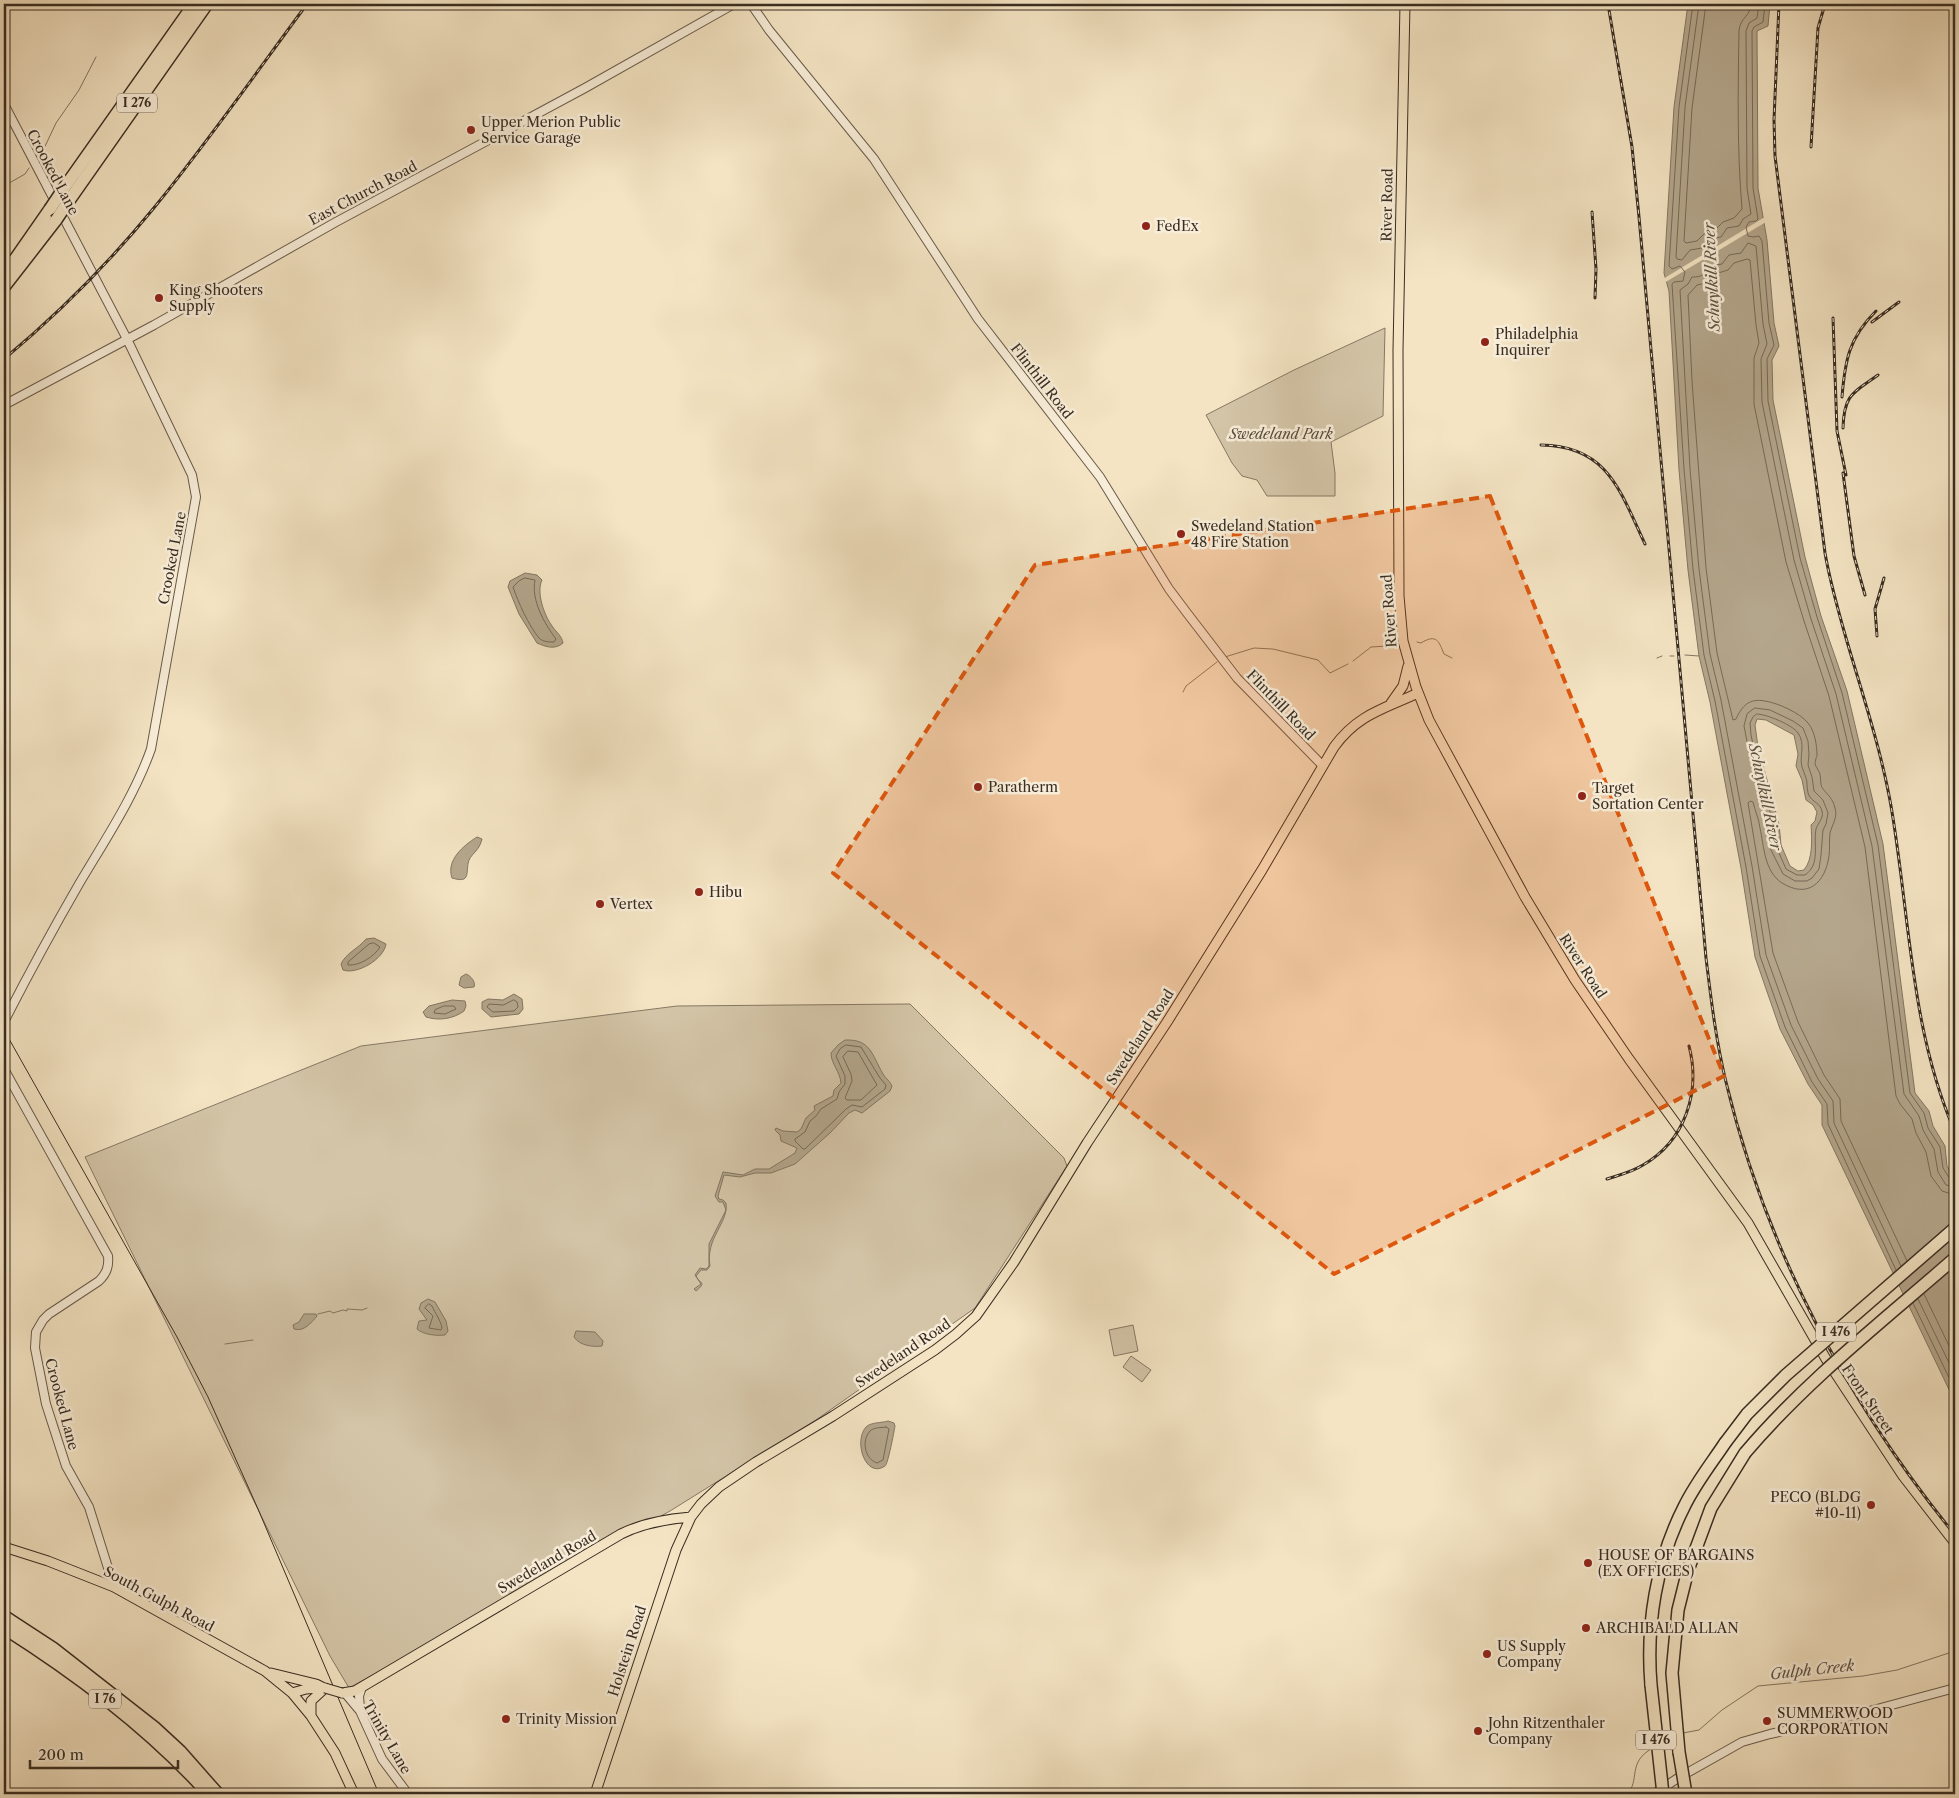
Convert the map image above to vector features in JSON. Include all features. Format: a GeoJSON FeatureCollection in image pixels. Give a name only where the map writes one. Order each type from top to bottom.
{"type":"FeatureCollection","features":[{"type":"Feature","properties":{"kind":"highway","name":"I 276"},"geometry":{"type":"LineString","coordinates":[[4,275],[194,4]]}},
{"type":"Feature","properties":{"kind":"highway","name":"I 276"},"geometry":{"type":"LineString","coordinates":[[4,287],[56,220],[207,4]]}},
{"type":"Feature","properties":{"kind":"highway","name":"I 476"},"geometry":{"type":"LineString","coordinates":[[1663,1794],[1651,1685],[1649,1641],[1657,1581],[1683,1508],[1725,1443],[1748,1414],[1786,1375],[1955,1228]]}},
{"type":"Feature","properties":{"kind":"highway","name":"I 476"},"geometry":{"type":"LineString","coordinates":[[1686,1794],[1678,1744],[1672,1673],[1678,1610],[1696,1545],[1711,1508],[1746,1453],[1767,1427],[1805,1390],[1955,1258]]}},
{"type":"Feature","properties":{"kind":"highway","name":"I 76"},"geometry":{"type":"LineString","coordinates":[[4,1616],[53,1648],[154,1727],[180,1751],[218,1794]]}},
{"type":"Feature","properties":{"kind":"highway","name":"I 76"},"geometry":{"type":"LineString","coordinates":[[4,1628],[40,1650],[89,1686],[167,1751],[208,1794]]}},
{"type":"Feature","properties":{"kind":"main road","name":"River Road"},"geometry":{"type":"LineString","coordinates":[[1405,4],[1398,350],[1399,596],[1402,630],[1408,663],[1429,720],[1546,934],[1574,980],[1629,1059],[1740,1211]]}},
{"type":"Feature","properties":{"kind":"main road"},"geometry":{"type":"LineString","coordinates":[[1389,704],[1404,686],[1408,663]]}},
{"type":"Feature","properties":{"kind":"main road","name":"Swedeland Road"},"geometry":{"type":"LineString","coordinates":[[343,1693],[350,1693],[621,1534],[646,1524],[668,1519],[691,1517],[709,1495],[733,1477],[840,1412],[935,1350],[976,1316],[1014,1262],[1087,1142],[1167,1022],[1262,870],[1339,740],[1349,729],[1369,714],[1418,693]]}},
{"type":"Feature","properties":{"kind":"main road","name":"Front Street"},"geometry":{"type":"LineString","coordinates":[[1740,1211],[1763,1247],[1826,1360],[1903,1476],[1955,1543]]}},
{"type":"Feature","properties":{"kind":"main road","name":"Holstein Road"},"geometry":{"type":"LineString","coordinates":[[595,1794],[676,1550],[691,1517]]}},
{"type":"Feature","properties":{"kind":"main road","name":"South Gulph Road"},"geometry":{"type":"LineString","coordinates":[[4,1547],[48,1561],[114,1587],[265,1671],[292,1693],[311,1716],[335,1753],[354,1794]]}},
{"type":"Feature","properties":{"kind":"main road"},"geometry":{"type":"LineString","coordinates":[[265,1671],[343,1693]]}},
{"type":"Feature","properties":{"kind":"main road"},"geometry":{"type":"LineString","coordinates":[[292,1693],[298,1686],[308,1683]]}},
{"type":"Feature","properties":{"kind":"main road"},"geometry":{"type":"LineString","coordinates":[[292,1693],[306,1689],[324,1688]]}},
{"type":"Feature","properties":{"kind":"main road"},"geometry":{"type":"LineString","coordinates":[[311,1716],[311,1701],[324,1688]]}},
{"type":"Feature","properties":{"kind":"street","name":"East Church Road"},"geometry":{"type":"LineString","coordinates":[[4,405],[336,222],[585,88],[734,4]]}},
{"type":"Feature","properties":{"kind":"street","name":"Flinthill Road"},"geometry":{"type":"LineString","coordinates":[[751,4],[769,30],[874,159],[978,319],[1100,477],[1169,588],[1187,613],[1237,678],[1322,766]]}},
{"type":"Feature","properties":{"kind":"street","name":"Crooked Lane"},"geometry":{"type":"LineString","coordinates":[[4,104],[126,339],[192,475],[196,490],[151,749],[145,767],[49,935],[5,1020]]}},
{"type":"Feature","properties":{"kind":"street","name":"Crooked Lane"},"geometry":{"type":"LineString","coordinates":[[4,1069],[108,1256],[107,1269],[104,1276],[49,1314],[39,1325],[35,1340],[46,1404],[66,1466],[89,1507],[114,1587]]}},
{"type":"Feature","properties":{"kind":"street"},"geometry":{"type":"LineString","coordinates":[[360,1712],[359,1696],[362,1686]]}},
{"type":"Feature","properties":{"kind":"street"},"geometry":{"type":"LineString","coordinates":[[1654,1794],[1678,1778],[1742,1742],[1847,1717],[1955,1688]]}},
{"type":"Feature","properties":{"kind":"street","name":"Trinity Lane"},"geometry":{"type":"LineString","coordinates":[[343,1693],[360,1712],[382,1759],[408,1794]]}},
{"type":"Feature","properties":{"kind":"highlighted area"},"geometry":{"type":"Polygon","coordinates":[[[1490,496],[1724,1076],[1334,1274],[833,873],[1035,565],[1490,496]]]}},
{"type":"Feature","properties":{"kind":"green space","name":"Swedeland Park"},"geometry":{"type":"Polygon","coordinates":[[[1385,328],[1383,416],[1331,442],[1335,473],[1335,496],[1267,496],[1257,480],[1242,476],[1232,463],[1206,415],[1294,370],[1385,328]]]}},
{"type":"Feature","properties":{"kind":"green space"},"geometry":{"type":"Polygon","coordinates":[[[910,1004],[1064,1158],[1067,1166],[975,1308],[816,1420],[670,1511],[349,1688],[330,1656],[85,1157],[361,1046],[677,1006],[910,1004]]]}},
{"type":"Feature","properties":{"kind":"green space"},"geometry":{"type":"Polygon","coordinates":[[[1133,1325],[1138,1351],[1114,1356],[1109,1330],[1133,1325]]]}},
{"type":"Feature","properties":{"kind":"green space"},"geometry":{"type":"Polygon","coordinates":[[[1131,1356],[1151,1370],[1142,1382],[1123,1367],[1131,1356]]]}},
{"type":"Feature","properties":{"kind":"water","name":"Schuylkill River"},"geometry":{"type":"Polygon","coordinates":[[[1688,4],[1770,4],[1768,26],[1757,31],[1758,188],[1767,240],[1774,323],[1779,346],[1772,360],[1773,400],[1805,557],[1821,616],[1847,691],[1883,844],[1915,1093],[1929,1111],[1933,1126],[1945,1146],[1947,1166],[1955,1179],[1955,1402],[1822,1125],[1822,1105],[1808,1084],[1780,1029],[1755,957],[1741,868],[1710,702],[1699,656],[1688,570],[1679,470],[1669,291],[1664,273],[1674,107],[1688,4]],[[1757,719],[1755,725],[1758,747],[1779,824],[1781,845],[1790,866],[1798,871],[1804,870],[1809,860],[1812,843],[1811,825],[1815,821],[1817,812],[1813,805],[1806,800],[1802,780],[1796,766],[1798,754],[1794,735],[1766,720],[1757,719]]]}},
{"type":"Feature","properties":{"kind":"water"},"geometry":{"type":"Polygon","coordinates":[[[525,573],[537,575],[542,580],[540,597],[544,610],[563,643],[557,647],[544,646],[537,643],[519,614],[508,587],[510,581],[525,573]]]}},
{"type":"Feature","properties":{"kind":"water"},"geometry":{"type":"Polygon","coordinates":[[[477,837],[482,839],[469,860],[465,878],[452,878],[451,865],[457,854],[477,837]]]}},
{"type":"Feature","properties":{"kind":"water"},"geometry":{"type":"Polygon","coordinates":[[[374,938],[386,944],[380,955],[362,968],[349,971],[343,970],[341,964],[346,957],[366,939],[374,938]]]}},
{"type":"Feature","properties":{"kind":"water"},"geometry":{"type":"Polygon","coordinates":[[[466,974],[473,979],[474,987],[464,988],[459,985],[461,977],[466,974]]]}},
{"type":"Feature","properties":{"kind":"water"},"geometry":{"type":"Polygon","coordinates":[[[514,994],[522,999],[523,1009],[519,1014],[491,1017],[482,1009],[482,1002],[488,999],[503,1000],[514,994]]]}},
{"type":"Feature","properties":{"kind":"water"},"geometry":{"type":"Polygon","coordinates":[[[452,1000],[465,1001],[464,1011],[455,1016],[441,1019],[426,1017],[423,1012],[429,1006],[452,1000]]]}},
{"type":"Feature","properties":{"kind":"water"},"geometry":{"type":"Polygon","coordinates":[[[845,1040],[854,1040],[866,1045],[891,1084],[890,1091],[862,1113],[855,1110],[849,1113],[795,1164],[771,1173],[755,1173],[740,1177],[724,1175],[718,1196],[719,1199],[726,1203],[726,1210],[723,1202],[719,1202],[715,1196],[723,1172],[743,1175],[755,1169],[769,1169],[795,1153],[797,1148],[781,1141],[780,1135],[775,1130],[776,1128],[783,1131],[797,1132],[801,1129],[806,1118],[815,1110],[814,1106],[833,1096],[834,1090],[841,1083],[832,1061],[831,1053],[838,1045],[845,1040]]]}},
{"type":"Feature","properties":{"kind":"water"},"geometry":{"type":"Polygon","coordinates":[[[726,1210],[711,1247],[709,1256],[709,1244],[726,1210]]]}},
{"type":"Feature","properties":{"kind":"water"},"geometry":{"type":"Polygon","coordinates":[[[709,1256],[710,1266],[707,1270],[701,1270],[696,1276],[702,1284],[696,1291],[694,1289],[701,1284],[695,1275],[700,1268],[706,1269],[709,1266],[709,1256]]]}},
{"type":"Feature","properties":{"kind":"water"},"geometry":{"type":"Polygon","coordinates":[[[428,1299],[435,1302],[446,1321],[448,1331],[445,1335],[431,1335],[417,1329],[419,1321],[427,1320],[419,1309],[421,1303],[428,1299]]]}},
{"type":"Feature","properties":{"kind":"water"},"geometry":{"type":"Polygon","coordinates":[[[304,1314],[316,1314],[317,1316],[304,1328],[294,1329],[293,1325],[299,1322],[304,1314]]]}},
{"type":"Feature","properties":{"kind":"water"},"geometry":{"type":"Polygon","coordinates":[[[576,1331],[595,1332],[603,1341],[602,1346],[583,1344],[574,1337],[576,1331]]]}},
{"type":"Feature","properties":{"kind":"water"},"geometry":{"type":"Polygon","coordinates":[[[888,1421],[894,1423],[895,1426],[888,1460],[885,1466],[878,1469],[872,1468],[867,1463],[861,1449],[862,1434],[868,1425],[888,1421]]]}},
{"type":"Feature","properties":{"kind":"pier"},"geometry":{"type":"Polygon","coordinates":[[[1765,217],[1766,222],[1664,283],[1663,279],[1765,217]]]}},
{"type":"Feature","properties":{"kind":"waterway"},"geometry":{"type":"LineString","coordinates":[[40,157],[56,123],[79,90],[96,57]]}},
{"type":"Feature","properties":{"kind":"waterway"},"geometry":{"type":"LineString","coordinates":[[4,186],[25,174],[29,168]]}},
{"type":"Feature","properties":{"kind":"waterway"},"geometry":{"type":"LineString","coordinates":[[1417,642],[1421,643],[1431,639],[1437,640],[1444,654],[1452,658]]}},
{"type":"Feature","properties":{"kind":"waterway"},"geometry":{"type":"LineString","coordinates":[[1353,661],[1371,647],[1388,646]]}},
{"type":"Feature","properties":{"kind":"waterway"},"geometry":{"type":"LineString","coordinates":[[1225,657],[1254,648],[1273,649],[1318,660],[1330,673],[1348,664]]}},
{"type":"Feature","properties":{"kind":"waterway"},"geometry":{"type":"LineString","coordinates":[[1685,655],[1699,656]]}},
{"type":"Feature","properties":{"kind":"waterway"},"geometry":{"type":"LineString","coordinates":[[1657,658],[1662,656]]}},
{"type":"Feature","properties":{"kind":"waterway"},"geometry":{"type":"LineString","coordinates":[[1183,692],[1186,686],[1217,662]]}},
{"type":"Feature","properties":{"kind":"waterway"},"geometry":{"type":"LineString","coordinates":[[318,1314],[330,1311],[333,1313],[343,1310],[347,1311],[347,1309],[362,1310],[367,1308]]}},
{"type":"Feature","properties":{"kind":"waterway"},"geometry":{"type":"LineString","coordinates":[[225,1344],[253,1340]]}},
{"type":"Feature","properties":{"kind":"waterway","name":"Gulph Creek"},"geometry":{"type":"LineString","coordinates":[[1683,1733],[1699,1730],[1722,1710],[1758,1686],[1863,1676],[1897,1670],[1955,1651]]}},
{"type":"Feature","properties":{"kind":"waterway","name":"Gulph Creek"},"geometry":{"type":"LineString","coordinates":[[1663,1742],[1673,1737]]}},
{"type":"Feature","properties":{"kind":"waterway","name":"Gulph Creek"},"geometry":{"type":"LineString","coordinates":[[1627,1794],[1631,1789],[1640,1759],[1653,1748]]}},
{"type":"Feature","properties":{"kind":"tram line"},"geometry":{"type":"LineString","coordinates":[[4,1030],[177,1337],[208,1397],[258,1509],[379,1794]]}},
{"type":"Feature","properties":{"kind":"railway"},"geometry":{"type":"LineString","coordinates":[[4,359],[82,288],[136,229],[193,159],[307,4]]}},
{"type":"Feature","properties":{"kind":"railway"},"geometry":{"type":"LineString","coordinates":[[1608,4],[1632,147],[1706,958],[1722,1067],[1743,1144],[1763,1205],[1815,1321],[1879,1432],[1955,1535]]}},
{"type":"Feature","properties":{"kind":"railway"},"geometry":{"type":"LineString","coordinates":[[1779,4],[1774,120],[1775,156],[1825,553],[1837,606],[1871,721],[1887,785],[1920,1013],[1940,1093],[1955,1132]]}},
{"type":"Feature","properties":{"kind":"railway"},"geometry":{"type":"LineString","coordinates":[[1811,147],[1818,28],[1825,4]]}},
{"type":"Feature","properties":{"kind":"railway"},"geometry":{"type":"LineString","coordinates":[[1592,212],[1596,269],[1595,298]]}},
{"type":"Feature","properties":{"kind":"railway"},"geometry":{"type":"LineString","coordinates":[[1872,322],[1899,302]]}},
{"type":"Feature","properties":{"kind":"railway"},"geometry":{"type":"LineString","coordinates":[[1842,397],[1850,350],[1854,340],[1876,311]]}},
{"type":"Feature","properties":{"kind":"railway"},"geometry":{"type":"LineString","coordinates":[[1833,318],[1837,431],[1846,475]]}},
{"type":"Feature","properties":{"kind":"railway"},"geometry":{"type":"LineString","coordinates":[[1843,428],[1845,408],[1848,401],[1856,391],[1878,375]]}},
{"type":"Feature","properties":{"kind":"railway"},"geometry":{"type":"LineString","coordinates":[[1541,445],[1564,447],[1582,453],[1597,463],[1609,475],[1619,490],[1645,544]]}},
{"type":"Feature","properties":{"kind":"railway"},"geometry":{"type":"LineString","coordinates":[[1843,473],[1854,556],[1865,595]]}},
{"type":"Feature","properties":{"kind":"railway"},"geometry":{"type":"LineString","coordinates":[[1877,636],[1875,609],[1884,578]]}},
{"type":"Feature","properties":{"kind":"railway"},"geometry":{"type":"LineString","coordinates":[[1607,1179],[1643,1165],[1658,1155],[1670,1143],[1679,1129],[1691,1098],[1693,1081],[1689,1046]]}},
{"type":"Feature","properties":{"kind":"place","name":"Upper Merion Public Service Garage"},"geometry":{"type":"Point","coordinates":[471,130]}},
{"type":"Feature","properties":{"kind":"place","name":"FedEx"},"geometry":{"type":"Point","coordinates":[1146,226]}},
{"type":"Feature","properties":{"kind":"place","name":"King Shooters Supply"},"geometry":{"type":"Point","coordinates":[159,298]}},
{"type":"Feature","properties":{"kind":"place","name":"Philadelphia Inquirer"},"geometry":{"type":"Point","coordinates":[1485,342]}},
{"type":"Feature","properties":{"kind":"place","name":"Swedeland Station 48 Fire Station"},"geometry":{"type":"Point","coordinates":[1181,534]}},
{"type":"Feature","properties":{"kind":"place","name":"Paratherm"},"geometry":{"type":"Point","coordinates":[978,787]}},
{"type":"Feature","properties":{"kind":"place","name":"Target Sortation Center"},"geometry":{"type":"Point","coordinates":[1582,796]}},
{"type":"Feature","properties":{"kind":"place","name":"Hibu"},"geometry":{"type":"Point","coordinates":[699,892]}},
{"type":"Feature","properties":{"kind":"place","name":"Vertex"},"geometry":{"type":"Point","coordinates":[600,904]}},
{"type":"Feature","properties":{"kind":"place","name":"PECO (BLDG #10-11)"},"geometry":{"type":"Point","coordinates":[1871,1505]}},
{"type":"Feature","properties":{"kind":"place","name":"HOUSE OF BARGAINS (EX OFFICES)"},"geometry":{"type":"Point","coordinates":[1588,1563]}},
{"type":"Feature","properties":{"kind":"place","name":"ARCHIBALD ALLAN"},"geometry":{"type":"Point","coordinates":[1586,1628]}},
{"type":"Feature","properties":{"kind":"place","name":"US Supply Company"},"geometry":{"type":"Point","coordinates":[1487,1654]}},
{"type":"Feature","properties":{"kind":"place","name":"Trinity Mission"},"geometry":{"type":"Point","coordinates":[506,1719]}},
{"type":"Feature","properties":{"kind":"place","name":"SUMMERWOOD CORPORATION"},"geometry":{"type":"Point","coordinates":[1767,1721]}},
{"type":"Feature","properties":{"kind":"place","name":"John Ritzenthaler Company"},"geometry":{"type":"Point","coordinates":[1478,1731]}}]}
